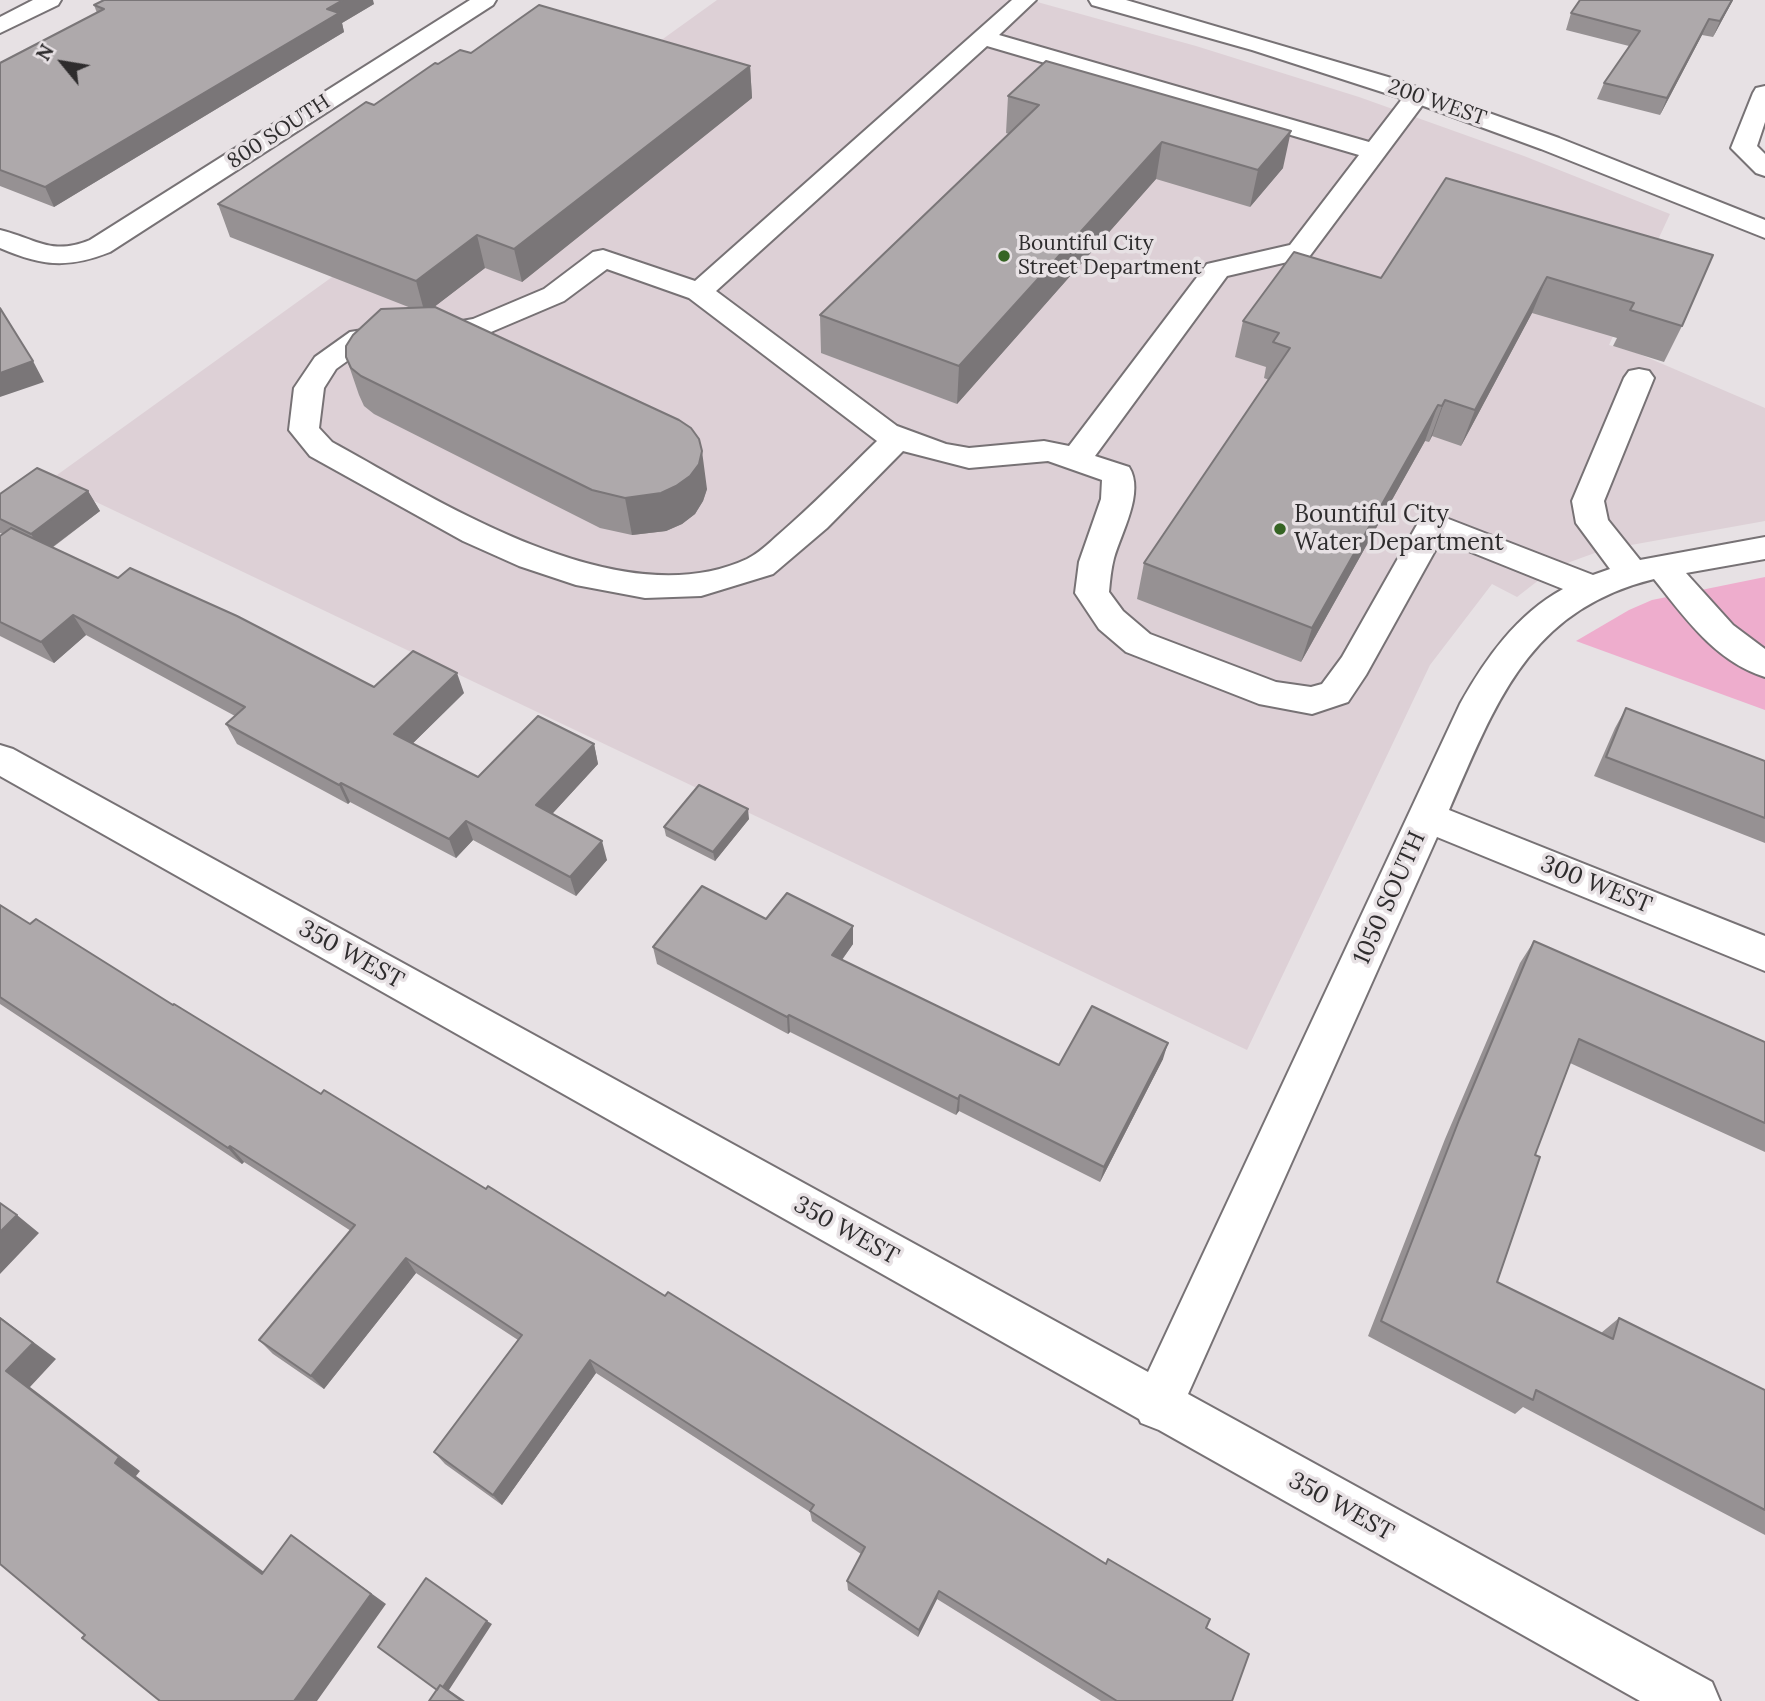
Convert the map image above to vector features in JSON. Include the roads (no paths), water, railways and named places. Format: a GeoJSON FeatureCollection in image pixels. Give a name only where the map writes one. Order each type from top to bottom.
{"type":"FeatureCollection","features":[{"type":"Feature","properties":{"kind":"street"},"geometry":{"type":"LineString","coordinates":[[0,26],[50,0]]}},
{"type":"Feature","properties":{"kind":"street","name":"800 SOUTH"},"geometry":{"type":"LineString","coordinates":[[0,238],[41,254],[70,258],[113,239],[485,0]]}},
{"type":"Feature","properties":{"kind":"street"},"geometry":{"type":"LineString","coordinates":[[699,292],[811,188],[1025,0]]}},
{"type":"Feature","properties":{"kind":"street","name":"200 WEST"},"geometry":{"type":"LineString","coordinates":[[1100,0],[1291,54],[1418,95],[1534,137],[1765,230]]}},
{"type":"Feature","properties":{"kind":"street"},"geometry":{"type":"LineString","coordinates":[[983,38],[1373,151]]}},
{"type":"Feature","properties":{"kind":"street"},"geometry":{"type":"LineString","coordinates":[[1759,164],[1744,148],[1765,93]]}},
{"type":"Feature","properties":{"kind":"street"},"geometry":{"type":"LineString","coordinates":[[1075,460],[1217,270],[1300,251],[1373,151],[1418,95]]}},
{"type":"Feature","properties":{"kind":"street"},"geometry":{"type":"LineString","coordinates":[[898,438],[803,531],[760,567],[707,584],[670,587],[605,580],[557,569],[492,543],[321,449],[304,430],[309,388],[325,363],[359,338],[445,333],[481,326],[554,295],[603,258],[699,292],[886,433],[922,447],[968,458],[1009,457],[1046,450],[1118,474],[1117,499],[1096,562],[1092,593],[1111,620],[1138,643],[1272,695],[1312,701],[1335,693],[1354,666],[1433,524],[1591,587]]}},
{"type":"Feature","properties":{"kind":"street"},"geometry":{"type":"LineString","coordinates":[[1639,378],[1588,500],[1592,523],[1734,647],[1765,664]]}},
{"type":"Feature","properties":{"kind":"street","name":"1050 SOUTH"},"geometry":{"type":"LineString","coordinates":[[1158,1406],[1426,817],[1497,669],[1522,637],[1542,619],[1591,587],[1647,569],[1765,548]]}},
{"type":"Feature","properties":{"kind":"street","name":"350 WEST"},"geometry":{"type":"LineString","coordinates":[[0,759],[1158,1406],[1693,1701]]}},
{"type":"Feature","properties":{"kind":"street","name":"300 WEST"},"geometry":{"type":"LineString","coordinates":[[1426,817],[1765,954]]}},
{"type":"Feature","properties":{"kind":"place","name":"Bountiful City Street Department"},"geometry":{"type":"Point","coordinates":[1004,256]}},
{"type":"Feature","properties":{"kind":"place","name":"Bountiful City Water Department"},"geometry":{"type":"Point","coordinates":[1280,529]}}]}
